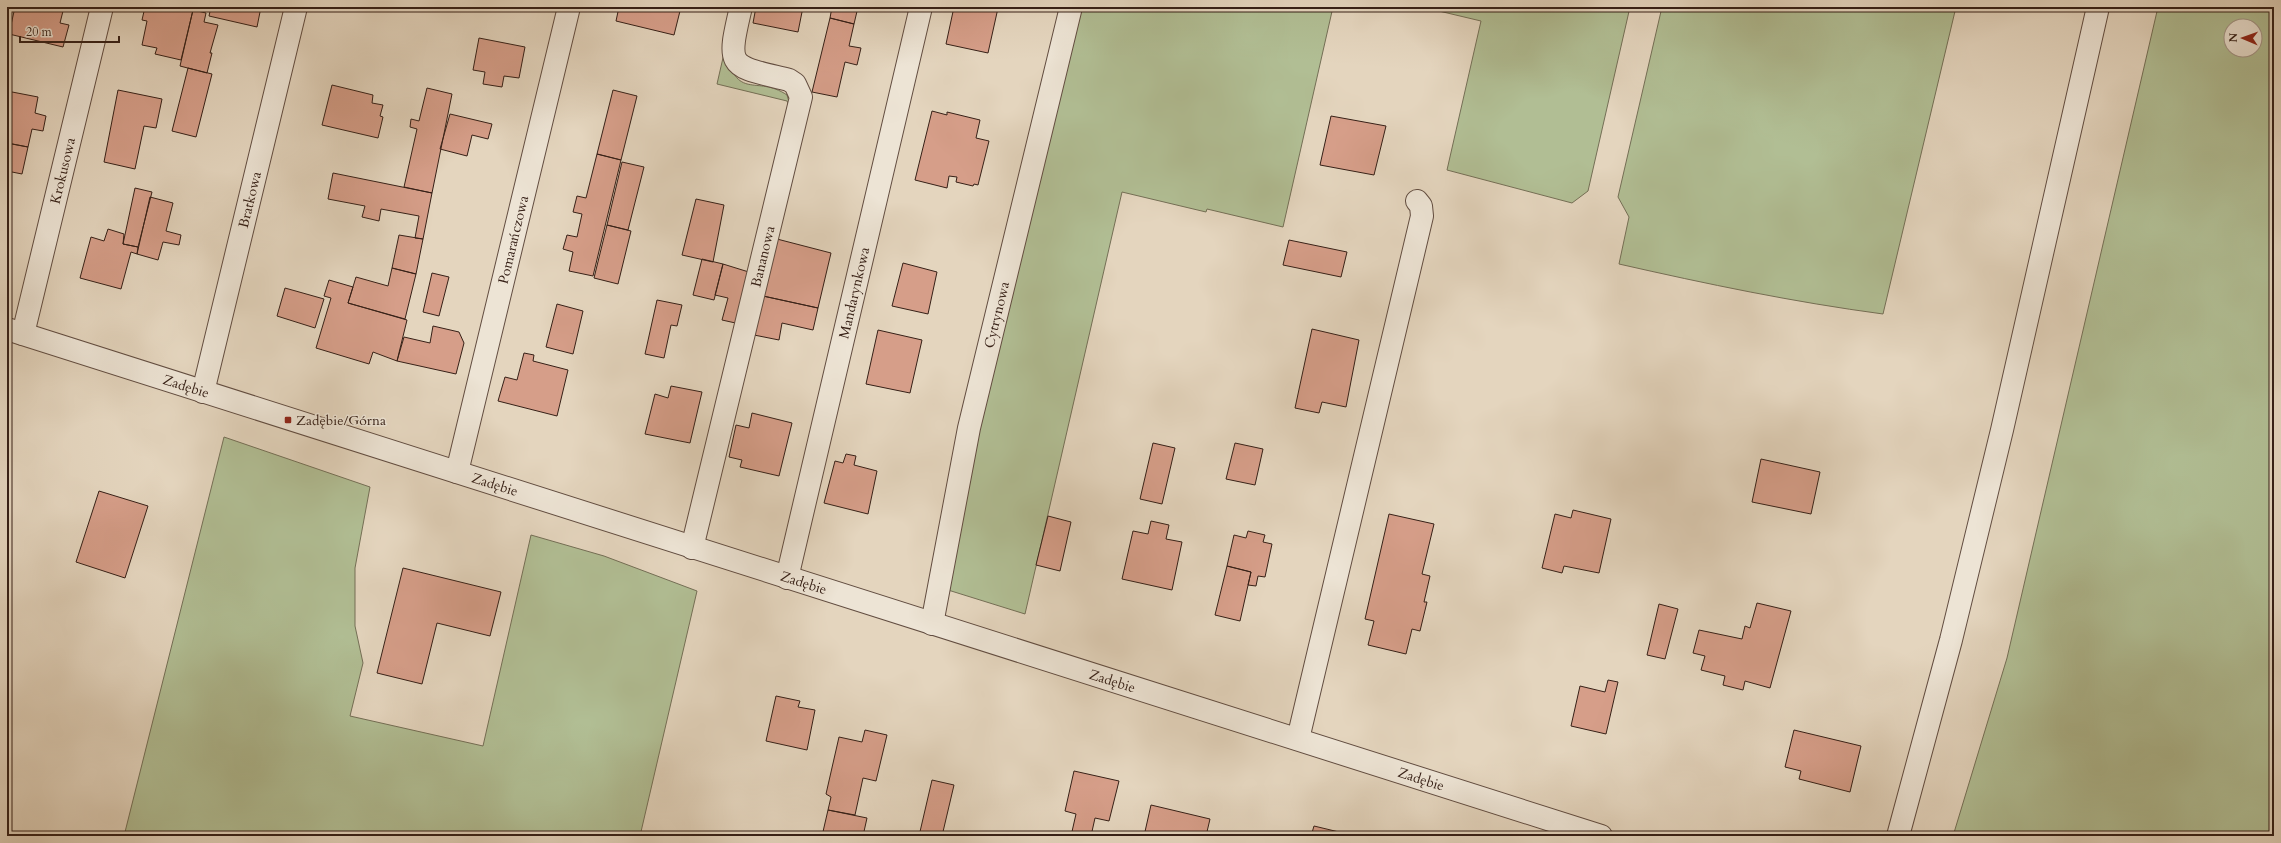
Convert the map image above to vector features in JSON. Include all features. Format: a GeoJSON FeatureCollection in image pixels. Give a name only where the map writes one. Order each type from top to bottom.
{"type":"FeatureCollection","features":[{"type":"Feature","properties":{"kind":"street","name":"Krokusowa"},"geometry":{"type":"LineString","coordinates":[[15,332],[102,7]]}},
{"type":"Feature","properties":{"kind":"street","name":"Bratkowa"},"geometry":{"type":"LineString","coordinates":[[203,392],[296,7]]}},
{"type":"Feature","properties":{"kind":"street","name":"Pomarańczowa"},"geometry":{"type":"LineString","coordinates":[[457,472],[569,7]]}},
{"type":"Feature","properties":{"kind":"street","name":"Bananowa"},"geometry":{"type":"LineString","coordinates":[[692,548],[801,98],[795,84],[789,80],[742,67],[735,61],[732,53],[733,42],[741,7]]}},
{"type":"Feature","properties":{"kind":"street","name":"Mandarynkowa"},"geometry":{"type":"LineString","coordinates":[[787,578],[921,7]]}},
{"type":"Feature","properties":{"kind":"street","name":"Cytrynowa"},"geometry":{"type":"LineString","coordinates":[[932,624],[969,428],[1071,7]]}},
{"type":"Feature","properties":{"kind":"street"},"geometry":{"type":"LineString","coordinates":[[1898,836],[1951,640],[2002,430],[2098,7]]}},
{"type":"Feature","properties":{"kind":"street"},"geometry":{"type":"LineString","coordinates":[[1298,739],[1422,216],[1421,206],[1417,201]]}},
{"type":"Feature","properties":{"kind":"street","name":"Zadębie"},"geometry":{"type":"LineString","coordinates":[[15,332],[1601,836]]}},
{"type":"Feature","properties":{"kind":"green space"},"geometry":{"type":"Polygon","coordinates":[[[1082,7],[1333,7],[1283,227],[1207,209],[1206,212],[1122,192],[1025,614],[948,590],[969,465],[1082,7]]]}},
{"type":"Feature","properties":{"kind":"green space"},"geometry":{"type":"Polygon","coordinates":[[[1422,7],[1630,7],[1588,191],[1572,203],[1447,170],[1481,21],[1422,7]]]}},
{"type":"Feature","properties":{"kind":"green space"},"geometry":{"type":"Polygon","coordinates":[[[1662,7],[1956,7],[1883,314],[1750,292],[1619,264],[1629,217],[1618,197],[1662,7]]]}},
{"type":"Feature","properties":{"kind":"green space"},"geometry":{"type":"Polygon","coordinates":[[[2158,7],[2274,7],[2274,836],[1953,836],[2007,658],[2158,7]]]}},
{"type":"Feature","properties":{"kind":"green space"},"geometry":{"type":"Polygon","coordinates":[[[725,49],[730,66],[735,76],[742,82],[776,89],[787,95],[791,109],[787,101],[717,84],[725,49]]]}},
{"type":"Feature","properties":{"kind":"green space"},"geometry":{"type":"Polygon","coordinates":[[[224,437],[370,487],[355,568],[355,626],[363,663],[350,716],[483,746],[531,535],[604,556],[697,591],[640,836],[124,836],[224,437]]]}},
{"type":"Feature","properties":{"kind":"building"},"geometry":{"type":"Polygon","coordinates":[[[15,7],[64,7],[60,23],[69,25],[63,47],[9,34],[15,7]]]}},
{"type":"Feature","properties":{"kind":"building"},"geometry":{"type":"Polygon","coordinates":[[[145,7],[180,7],[193,10],[181,60],[155,54],[157,48],[142,45],[147,21],[142,20],[145,7]]]}},
{"type":"Feature","properties":{"kind":"building"},"geometry":{"type":"Polygon","coordinates":[[[211,7],[261,7],[257,27],[209,16],[211,7]]]}},
{"type":"Feature","properties":{"kind":"building"},"geometry":{"type":"Polygon","coordinates":[[[619,7],[681,7],[674,35],[616,21],[619,7]]]}},
{"type":"Feature","properties":{"kind":"building"},"geometry":{"type":"Polygon","coordinates":[[[756,7],[803,7],[798,32],[753,23],[756,7]]]}},
{"type":"Feature","properties":{"kind":"building"},"geometry":{"type":"Polygon","coordinates":[[[832,7],[858,7],[854,24],[830,18],[832,7]]]}},
{"type":"Feature","properties":{"kind":"building"},"geometry":{"type":"Polygon","coordinates":[[[954,7],[998,8],[988,53],[946,44],[954,7]]]}},
{"type":"Feature","properties":{"kind":"building"},"geometry":{"type":"Polygon","coordinates":[[[193,10],[206,13],[204,22],[218,25],[210,53],[212,53],[207,73],[180,66],[193,10]]]}},
{"type":"Feature","properties":{"kind":"building"},"geometry":{"type":"Polygon","coordinates":[[[830,18],[854,24],[849,46],[861,48],[857,65],[845,62],[837,97],[812,92],[830,18]]]}},
{"type":"Feature","properties":{"kind":"building"},"geometry":{"type":"Polygon","coordinates":[[[479,38],[525,47],[519,78],[504,76],[502,87],[483,84],[485,72],[473,70],[479,38]]]}},
{"type":"Feature","properties":{"kind":"building"},"geometry":{"type":"Polygon","coordinates":[[[188,68],[212,74],[196,137],[172,131],[188,68]]]}},
{"type":"Feature","properties":{"kind":"building"},"geometry":{"type":"Polygon","coordinates":[[[332,85],[373,95],[372,103],[383,105],[380,116],[383,117],[378,138],[322,125],[332,85]]]}},
{"type":"Feature","properties":{"kind":"building"},"geometry":{"type":"Polygon","coordinates":[[[427,88],[452,94],[432,193],[404,187],[417,129],[410,127],[411,119],[419,121],[427,88]]]}},
{"type":"Feature","properties":{"kind":"building"},"geometry":{"type":"Polygon","coordinates":[[[118,90],[162,99],[156,128],[144,126],[135,169],[104,162],[118,90]]]}},
{"type":"Feature","properties":{"kind":"building"},"geometry":{"type":"Polygon","coordinates":[[[613,90],[637,96],[621,160],[597,154],[613,90]]]}},
{"type":"Feature","properties":{"kind":"building"},"geometry":{"type":"Polygon","coordinates":[[[7,91],[38,97],[35,113],[46,116],[43,131],[32,129],[28,147],[7,143],[7,91]]]}},
{"type":"Feature","properties":{"kind":"building"},"geometry":{"type":"Polygon","coordinates":[[[932,111],[947,115],[947,112],[980,120],[976,138],[989,141],[978,185],[974,184],[973,186],[956,182],[957,177],[949,176],[947,188],[915,180],[932,111]]]}},
{"type":"Feature","properties":{"kind":"building"},"geometry":{"type":"Polygon","coordinates":[[[450,114],[492,124],[488,139],[472,135],[467,156],[440,149],[450,114]]]}},
{"type":"Feature","properties":{"kind":"building"},"geometry":{"type":"Polygon","coordinates":[[[1331,116],[1386,126],[1374,175],[1320,165],[1331,116]]]}},
{"type":"Feature","properties":{"kind":"building"},"geometry":{"type":"Polygon","coordinates":[[[7,143],[28,147],[22,174],[7,171],[7,143]]]}},
{"type":"Feature","properties":{"kind":"building"},"geometry":{"type":"Polygon","coordinates":[[[597,154],[621,160],[593,276],[569,271],[573,252],[563,249],[567,235],[577,237],[582,214],[573,212],[577,196],[586,198],[597,154]]]}},
{"type":"Feature","properties":{"kind":"building"},"geometry":{"type":"Polygon","coordinates":[[[622,162],[644,167],[628,230],[607,225],[622,162]]]}},
{"type":"Feature","properties":{"kind":"building"},"geometry":{"type":"Polygon","coordinates":[[[333,173],[432,193],[423,239],[415,238],[419,216],[381,209],[379,221],[362,217],[365,206],[328,199],[333,173]]]}},
{"type":"Feature","properties":{"kind":"building"},"geometry":{"type":"Polygon","coordinates":[[[135,188],[152,192],[138,247],[123,244],[135,188]]]}},
{"type":"Feature","properties":{"kind":"building"},"geometry":{"type":"Polygon","coordinates":[[[150,197],[173,203],[166,231],[181,235],[179,245],[163,242],[158,260],[137,254],[150,197]]]}},
{"type":"Feature","properties":{"kind":"building"},"geometry":{"type":"Polygon","coordinates":[[[696,199],[724,205],[713,262],[682,255],[696,199]]]}},
{"type":"Feature","properties":{"kind":"building"},"geometry":{"type":"Polygon","coordinates":[[[607,225],[631,231],[618,284],[594,278],[607,225]]]}},
{"type":"Feature","properties":{"kind":"building"},"geometry":{"type":"Polygon","coordinates":[[[108,229],[124,234],[123,244],[138,247],[137,254],[131,252],[121,289],[80,278],[91,237],[104,241],[108,229]]]}},
{"type":"Feature","properties":{"kind":"building"},"geometry":{"type":"Polygon","coordinates":[[[399,235],[423,239],[416,274],[392,268],[399,235]]]}},
{"type":"Feature","properties":{"kind":"building"},"geometry":{"type":"Polygon","coordinates":[[[777,239],[831,253],[818,308],[763,296],[777,239]]]}},
{"type":"Feature","properties":{"kind":"building"},"geometry":{"type":"Polygon","coordinates":[[[1289,240],[1347,252],[1341,277],[1283,265],[1289,240]]]}},
{"type":"Feature","properties":{"kind":"building"},"geometry":{"type":"Polygon","coordinates":[[[702,259],[723,264],[714,300],[693,295],[702,259]]]}},
{"type":"Feature","properties":{"kind":"building"},"geometry":{"type":"Polygon","coordinates":[[[903,263],[937,272],[928,314],[892,306],[903,263]]]}},
{"type":"Feature","properties":{"kind":"building"},"geometry":{"type":"Polygon","coordinates":[[[723,264],[752,273],[740,324],[722,320],[728,298],[715,295],[723,264]]]}},
{"type":"Feature","properties":{"kind":"building"},"geometry":{"type":"Polygon","coordinates":[[[392,268],[416,274],[405,319],[348,303],[356,277],[388,286],[392,268]]]}},
{"type":"Feature","properties":{"kind":"building"},"geometry":{"type":"Polygon","coordinates":[[[432,273],[449,277],[439,316],[423,312],[432,273]]]}},
{"type":"Feature","properties":{"kind":"building"},"geometry":{"type":"Polygon","coordinates":[[[329,280],[353,287],[348,303],[407,320],[397,361],[373,352],[369,364],[316,348],[331,298],[324,296],[329,280]]]}},
{"type":"Feature","properties":{"kind":"building"},"geometry":{"type":"Polygon","coordinates":[[[285,288],[324,299],[315,328],[277,316],[285,288]]]}},
{"type":"Feature","properties":{"kind":"building"},"geometry":{"type":"Polygon","coordinates":[[[763,296],[818,308],[813,330],[782,323],[779,340],[754,335],[763,296]]]}},
{"type":"Feature","properties":{"kind":"building"},"geometry":{"type":"Polygon","coordinates":[[[657,300],[682,305],[677,326],[671,325],[664,358],[645,354],[657,300]]]}},
{"type":"Feature","properties":{"kind":"building"},"geometry":{"type":"Polygon","coordinates":[[[557,304],[583,311],[573,354],[546,347],[557,304]]]}},
{"type":"Feature","properties":{"kind":"building"},"geometry":{"type":"Polygon","coordinates":[[[433,326],[459,332],[464,343],[456,374],[397,361],[404,337],[430,343],[433,326]]]}},
{"type":"Feature","properties":{"kind":"building"},"geometry":{"type":"Polygon","coordinates":[[[1312,329],[1359,340],[1346,407],[1322,402],[1319,413],[1295,408],[1312,329]]]}},
{"type":"Feature","properties":{"kind":"building"},"geometry":{"type":"Polygon","coordinates":[[[878,330],[922,340],[910,393],[866,384],[878,330]]]}},
{"type":"Feature","properties":{"kind":"building"},"geometry":{"type":"Polygon","coordinates":[[[524,353],[534,355],[533,361],[568,370],[557,416],[498,401],[505,377],[517,380],[524,353]]]}},
{"type":"Feature","properties":{"kind":"building"},"geometry":{"type":"Polygon","coordinates":[[[671,386],[702,392],[690,443],[645,434],[655,394],[668,398],[671,386]]]}},
{"type":"Feature","properties":{"kind":"building"},"geometry":{"type":"Polygon","coordinates":[[[752,413],[792,423],[779,476],[740,467],[742,460],[729,457],[736,425],[749,428],[752,413]]]}},
{"type":"Feature","properties":{"kind":"building"},"geometry":{"type":"Polygon","coordinates":[[[1153,443],[1175,448],[1162,504],[1140,499],[1153,443]]]}},
{"type":"Feature","properties":{"kind":"building"},"geometry":{"type":"Polygon","coordinates":[[[1235,443],[1263,449],[1255,485],[1226,479],[1235,443]]]}},
{"type":"Feature","properties":{"kind":"building"},"geometry":{"type":"Polygon","coordinates":[[[846,454],[856,456],[854,465],[877,471],[868,514],[824,503],[835,461],[843,463],[846,454]]]}},
{"type":"Feature","properties":{"kind":"building"},"geometry":{"type":"Polygon","coordinates":[[[1761,459],[1820,472],[1811,514],[1752,502],[1761,459]]]}},
{"type":"Feature","properties":{"kind":"building"},"geometry":{"type":"Polygon","coordinates":[[[99,491],[148,506],[125,578],[76,562],[99,491]]]}},
{"type":"Feature","properties":{"kind":"building"},"geometry":{"type":"Polygon","coordinates":[[[1573,510],[1611,519],[1599,573],[1564,566],[1562,573],[1542,568],[1555,514],[1571,518],[1573,510]]]}},
{"type":"Feature","properties":{"kind":"building"},"geometry":{"type":"Polygon","coordinates":[[[1389,514],[1434,524],[1422,574],[1430,576],[1424,602],[1427,602],[1420,631],[1412,629],[1406,654],[1368,645],[1374,621],[1365,619],[1389,514]]]}},
{"type":"Feature","properties":{"kind":"building"},"geometry":{"type":"Polygon","coordinates":[[[1048,516],[1071,522],[1060,571],[1036,565],[1048,516]]]}},
{"type":"Feature","properties":{"kind":"building"},"geometry":{"type":"Polygon","coordinates":[[[1151,521],[1169,525],[1166,539],[1182,542],[1172,590],[1122,579],[1133,531],[1148,534],[1151,521]]]}},
{"type":"Feature","properties":{"kind":"building"},"geometry":{"type":"Polygon","coordinates":[[[1248,531],[1265,535],[1263,542],[1272,544],[1265,577],[1258,576],[1256,586],[1248,585],[1251,572],[1227,566],[1234,535],[1246,538],[1248,531]]]}},
{"type":"Feature","properties":{"kind":"building"},"geometry":{"type":"Polygon","coordinates":[[[1227,566],[1251,572],[1240,621],[1215,615],[1227,566]]]}},
{"type":"Feature","properties":{"kind":"building"},"geometry":{"type":"Polygon","coordinates":[[[403,568],[501,592],[490,636],[437,623],[422,684],[377,673],[403,568]]]}},
{"type":"Feature","properties":{"kind":"building"},"geometry":{"type":"Polygon","coordinates":[[[1757,603],[1791,611],[1770,688],[1745,681],[1743,690],[1723,685],[1725,676],[1701,670],[1705,656],[1693,653],[1699,630],[1742,639],[1745,626],[1750,628],[1757,603]]]}},
{"type":"Feature","properties":{"kind":"building"},"geometry":{"type":"Polygon","coordinates":[[[1659,604],[1678,609],[1665,659],[1647,655],[1659,604]]]}},
{"type":"Feature","properties":{"kind":"building"},"geometry":{"type":"Polygon","coordinates":[[[1608,680],[1618,682],[1606,734],[1571,726],[1580,686],[1605,692],[1608,680]]]}},
{"type":"Feature","properties":{"kind":"building"},"geometry":{"type":"Polygon","coordinates":[[[776,696],[800,701],[798,707],[815,710],[807,750],[766,741],[776,696]]]}},
{"type":"Feature","properties":{"kind":"building"},"geometry":{"type":"Polygon","coordinates":[[[865,730],[887,735],[876,781],[863,778],[855,815],[828,810],[831,797],[826,794],[839,737],[862,742],[865,730]]]}},
{"type":"Feature","properties":{"kind":"building"},"geometry":{"type":"Polygon","coordinates":[[[1794,730],[1861,746],[1850,792],[1799,779],[1801,771],[1785,767],[1794,730]]]}},
{"type":"Feature","properties":{"kind":"building"},"geometry":{"type":"Polygon","coordinates":[[[1074,771],[1119,781],[1109,821],[1095,818],[1091,836],[1071,836],[1076,814],[1065,811],[1074,771]]]}},
{"type":"Feature","properties":{"kind":"building"},"geometry":{"type":"Polygon","coordinates":[[[932,780],[954,785],[942,836],[919,836],[932,780]]]}},
{"type":"Feature","properties":{"kind":"building"},"geometry":{"type":"Polygon","coordinates":[[[1151,805],[1210,819],[1206,836],[1144,836],[1151,805]]]}},
{"type":"Feature","properties":{"kind":"building"},"geometry":{"type":"Polygon","coordinates":[[[828,810],[867,818],[863,836],[822,836],[828,810]]]}},
{"type":"Feature","properties":{"kind":"building"},"geometry":{"type":"Polygon","coordinates":[[[1314,826],[1339,832],[1338,836],[1311,836],[1314,826]]]}},
{"type":"Feature","properties":{"kind":"place","name":"Zadębie/Górna"},"geometry":{"type":"Point","coordinates":[288,420]}}]}
